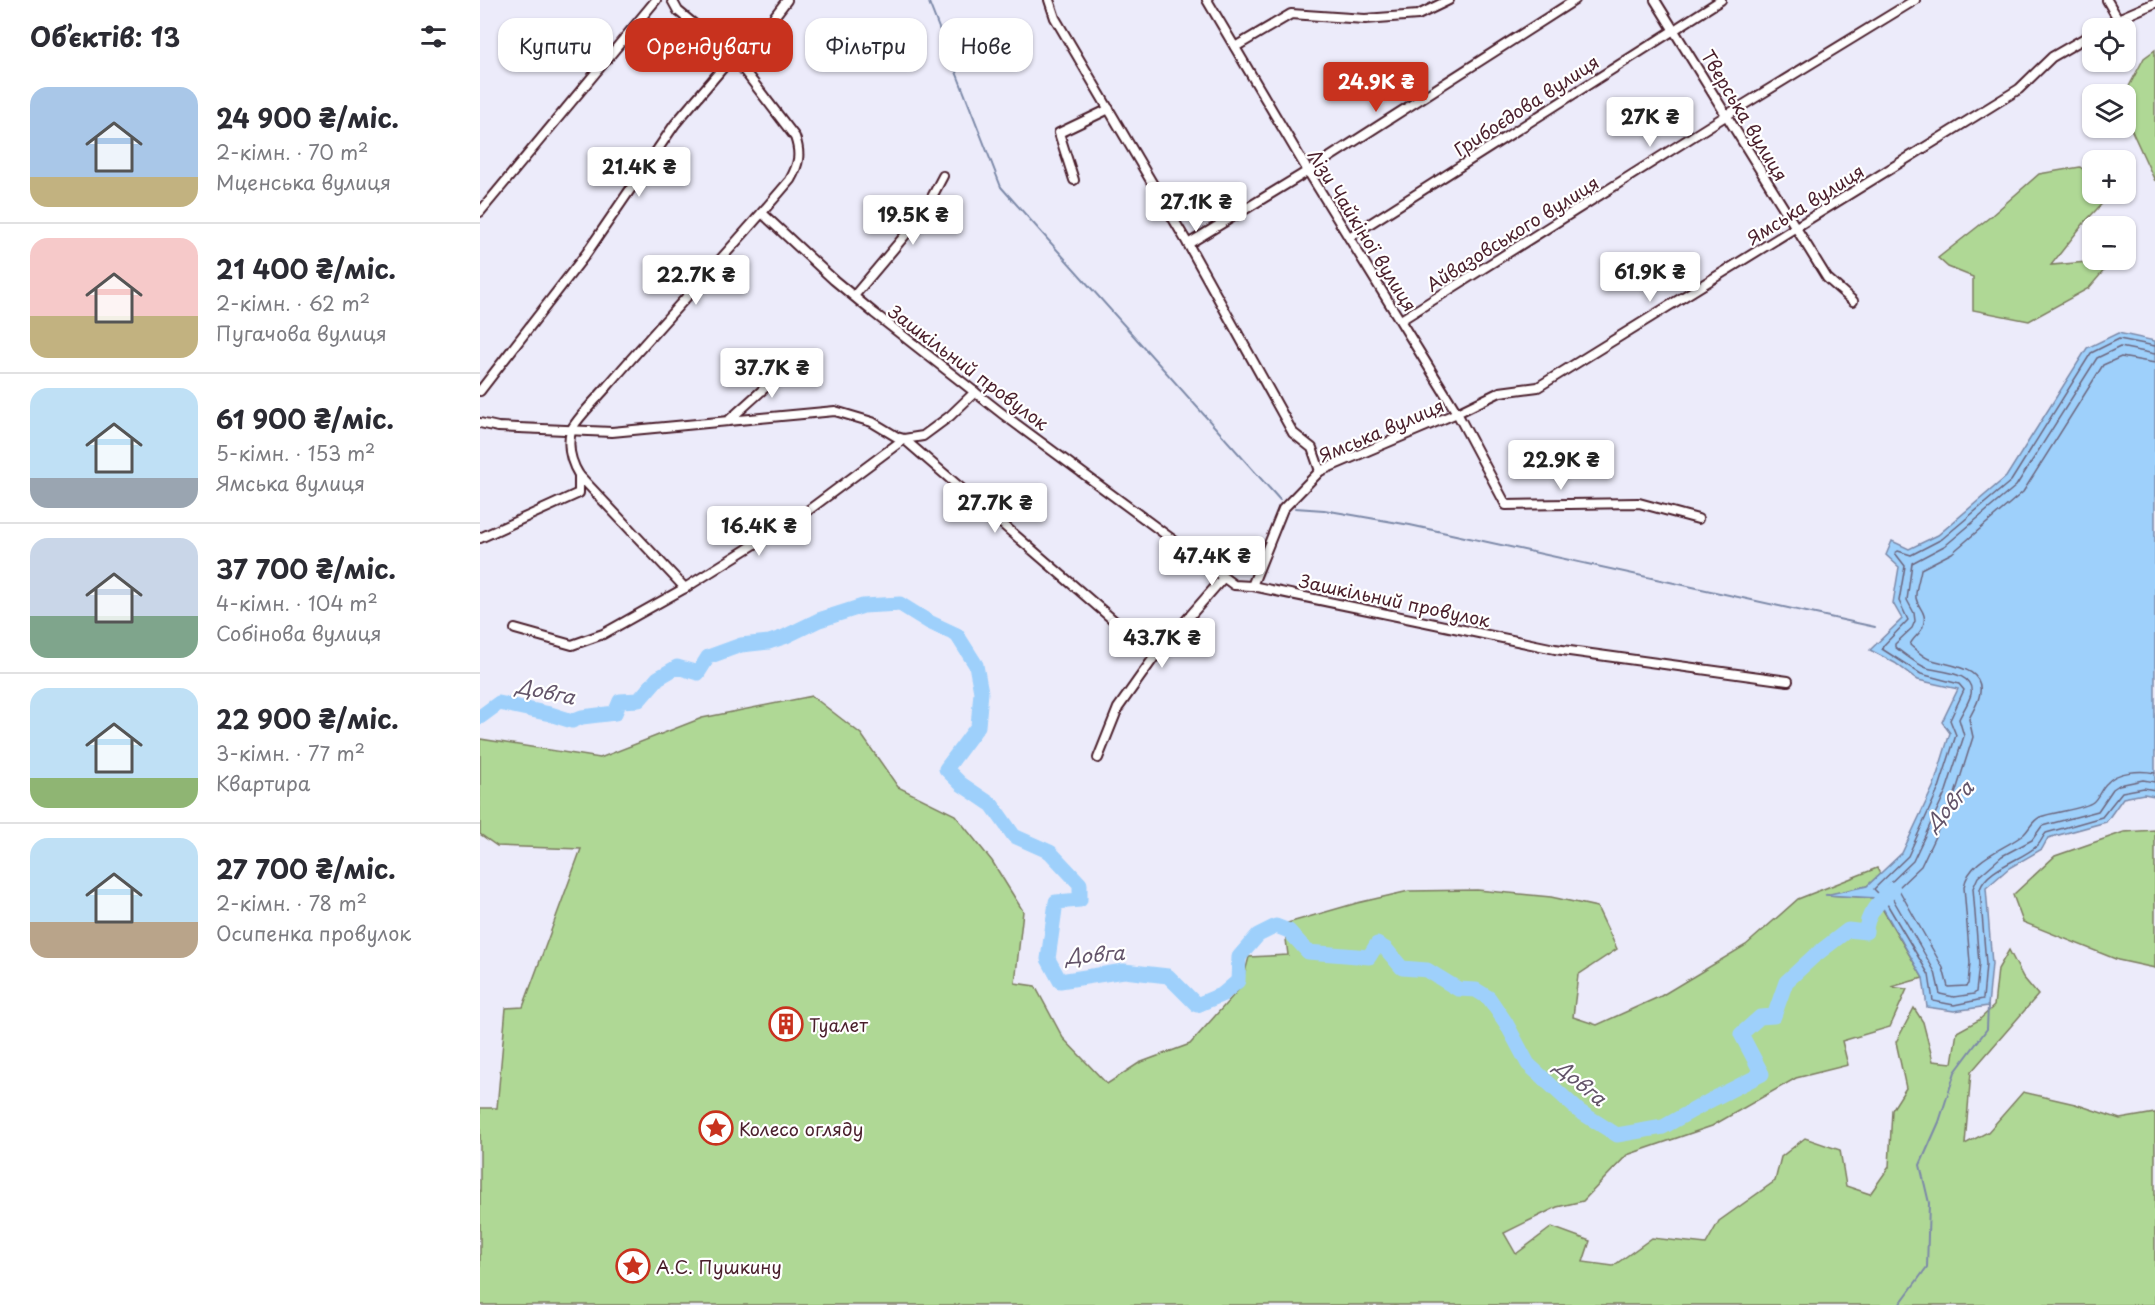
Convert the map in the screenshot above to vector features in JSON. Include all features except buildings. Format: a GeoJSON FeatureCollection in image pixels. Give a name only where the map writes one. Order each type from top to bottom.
{"type":"FeatureCollection","features":[{"type":"Feature","properties":{"kind":"street"},"geometry":{"type":"LineString","coordinates":[[480,213],[656,0]]}},
{"type":"Feature","properties":{"kind":"street"},"geometry":{"type":"LineString","coordinates":[[672,0],[678,11],[687,18]]}},
{"type":"Feature","properties":{"kind":"street"},"geometry":{"type":"LineString","coordinates":[[773,18],[787,0]]}},
{"type":"Feature","properties":{"kind":"street"},"geometry":{"type":"LineString","coordinates":[[1049,0],[1055,18],[1188,243],[1293,433],[1312,448],[1320,471]]}},
{"type":"Feature","properties":{"kind":"street","name":"Лізи Чайкіної вулиця"},"geometry":{"type":"LineString","coordinates":[[1207,0],[1308,171],[1457,413],[1506,505],[1639,503],[1698,519]]}},
{"type":"Feature","properties":{"kind":"street"},"geometry":{"type":"LineString","coordinates":[[1235,48],[1291,14],[1365,19],[1418,15],[1449,0]]}},
{"type":"Feature","properties":{"kind":"street"},"geometry":{"type":"LineString","coordinates":[[1188,243],[1308,171],[1575,0]]}},
{"type":"Feature","properties":{"kind":"street","name":"Тверська вулиця"},"geometry":{"type":"LineString","coordinates":[[1655,0],[1827,278],[1853,301]]}},
{"type":"Feature","properties":{"kind":"street","name":"Грибоєдова вулиця"},"geometry":{"type":"LineString","coordinates":[[1349,237],[1721,0]]}},
{"type":"Feature","properties":{"kind":"street","name":"Айвазовського вулиця"},"geometry":{"type":"LineString","coordinates":[[1401,320],[1915,0]]}},
{"type":"Feature","properties":{"kind":"street"},"geometry":{"type":"LineString","coordinates":[[2108,0],[2117,18]]}},
{"type":"Feature","properties":{"kind":"street"},"geometry":{"type":"LineString","coordinates":[[2120,18],[2155,3]]}},
{"type":"Feature","properties":{"kind":"street","name":"Ямська вулиця"},"geometry":{"type":"LineString","coordinates":[[1252,586],[1283,509],[1320,471],[1457,413],[1500,392],[1538,387],[2019,89],[2052,57],[2082,40]]}},
{"type":"Feature","properties":{"kind":"street"},"geometry":{"type":"LineString","coordinates":[[480,392],[586,254],[675,124],[719,72]]}},
{"type":"Feature","properties":{"kind":"street"},"geometry":{"type":"LineString","coordinates":[[685,588],[579,475],[572,464],[570,453],[571,429],[659,326],[712,271],[762,213],[790,180],[798,165],[800,150],[795,137],[745,72]]}},
{"type":"Feature","properties":{"kind":"street"},"geometry":{"type":"LineString","coordinates":[[1074,180],[1059,132],[1109,109]]}},
{"type":"Feature","properties":{"kind":"street"},"geometry":{"type":"LineString","coordinates":[[854,296],[924,214],[943,176]]}},
{"type":"Feature","properties":{"kind":"street","name":"Зашкільний провулок"},"geometry":{"type":"LineString","coordinates":[[762,213],[834,280],[975,392],[1234,585],[1252,586],[1555,649],[1788,681]]}},
{"type":"Feature","properties":{"kind":"street"},"geometry":{"type":"LineString","coordinates":[[728,421],[798,358]]}},
{"type":"Feature","properties":{"kind":"street"},"geometry":{"type":"LineString","coordinates":[[515,630],[572,645],[603,634],[685,588],[806,513],[904,439],[923,436],[950,416],[975,392]]}},
{"type":"Feature","properties":{"kind":"street"},"geometry":{"type":"LineString","coordinates":[[480,423],[612,432],[835,411],[872,422],[904,439],[1155,656]]}},
{"type":"Feature","properties":{"kind":"street"},"geometry":{"type":"LineString","coordinates":[[480,538],[579,493],[579,475]]}},
{"type":"Feature","properties":{"kind":"street"},"geometry":{"type":"LineString","coordinates":[[1098,758],[1118,708],[1155,656],[1222,578]]}},
{"type":"Feature","properties":{"kind":"green space"},"geometry":{"type":"Polygon","coordinates":[[[2155,50],[2155,181],[2135,138],[2136,84],[2130,84],[2144,58],[2155,50]]]}},
{"type":"Feature","properties":{"kind":"green space"},"geometry":{"type":"Polygon","coordinates":[[[2080,167],[2082,168],[2082,204],[2102,204],[2091,216],[2082,216],[2082,226],[2051,265],[2082,262],[2082,270],[2104,270],[2089,288],[2029,321],[1973,310],[1973,277],[1948,267],[1938,258],[2039,174],[2080,167]]]}},
{"type":"Feature","properties":{"kind":"green space"},"geometry":{"type":"Polygon","coordinates":[[[812,696],[861,734],[898,787],[955,815],[992,861],[1023,911],[1015,983],[1035,986],[1063,1038],[1107,1084],[1139,1063],[1190,1044],[1241,987],[1249,957],[1288,955],[1284,924],[1357,903],[1409,891],[1477,890],[1551,897],[1597,907],[1617,949],[1578,975],[1573,1017],[1597,1025],[1661,996],[1746,945],[1798,899],[1877,868],[1880,874],[1867,886],[1828,895],[1876,898],[1923,978],[1891,987],[1907,989],[1890,1027],[1842,1041],[1848,1065],[1796,1078],[1712,1126],[1627,1155],[1583,1201],[1557,1207],[1504,1233],[1516,1254],[1552,1227],[1590,1241],[1583,1262],[1613,1266],[1652,1238],[1706,1244],[1719,1221],[1775,1181],[1781,1157],[1805,1138],[1840,1150],[1846,1186],[1870,1194],[1889,1167],[1892,1110],[1906,1088],[1896,1042],[1914,1008],[1923,1022],[1933,1061],[1952,1063],[1957,1032],[1979,1020],[1994,1006],[1998,969],[2009,950],[2023,977],[2038,995],[1971,1072],[1965,1144],[1988,1132],[2023,1092],[2075,1104],[2120,1119],[2155,1113],[2155,1305],[480,1305],[480,1108],[497,1108],[506,1008],[523,1007],[581,849],[497,846],[480,834],[480,739],[600,758],[702,718],[812,696]]]}},
{"type":"Feature","properties":{"kind":"green space"},"geometry":{"type":"Polygon","coordinates":[[[2155,830],[2155,968],[2118,960],[2023,922],[2013,895],[2055,856],[2124,832],[2155,830]]]}},
{"type":"Feature","properties":{"kind":"water"},"geometry":{"type":"Polygon","coordinates":[[[2118,333],[2155,341],[2155,796],[2144,794],[2123,798],[2106,822],[2048,838],[2042,849],[2009,868],[1986,888],[1992,964],[1988,1006],[1954,1011],[1927,1007],[1923,978],[1877,898],[1825,895],[1867,886],[1902,853],[1934,785],[1950,733],[1942,722],[1958,689],[1918,680],[1895,663],[1870,650],[1902,619],[1893,603],[1899,567],[1886,555],[1892,541],[1909,549],[1938,535],[2006,477],[2087,348],[2118,333]]]}},
{"type":"Feature","properties":{"kind":"waterway"},"geometry":{"type":"LineString","coordinates":[[928,0],[1001,187],[1280,500]]}},
{"type":"Feature","properties":{"kind":"waterway"},"geometry":{"type":"LineString","coordinates":[[1295,508],[1324,510],[1410,525],[1875,627]]}},
{"type":"Feature","properties":{"kind":"waterway","name":"Довга"},"geometry":{"type":"LineString","coordinates":[[480,717],[499,703],[572,721],[582,717],[615,713],[620,701],[639,700],[658,678],[677,667],[698,673],[708,657],[741,645],[769,642],[819,620],[863,606],[900,604],[929,622],[957,635],[976,665],[981,692],[978,726],[946,769],[961,784],[992,805],[1014,836],[1050,852],[1080,884],[1080,900],[1056,902],[1048,959],[1060,981],[1124,971],[1168,976],[1197,1005],[1223,994],[1238,981],[1239,957],[1258,935],[1276,926],[1289,931],[1308,952],[1369,957],[1377,944],[1386,949],[1402,968],[1427,970],[1458,989],[1476,990],[1489,998],[1506,1023],[1528,1064],[1579,1111],[1617,1135],[1663,1127],[1762,1074],[1741,1034],[1760,1017],[1774,1016],[1786,982],[1813,957],[1848,930],[1866,932],[1871,913],[1893,889]]}},
{"type":"Feature","properties":{"kind":"waterway"},"geometry":{"type":"LineString","coordinates":[[1899,1305],[1927,1267],[1929,1203],[1920,1165],[1939,1122],[1955,1072],[1987,1029],[1988,1006]]}},
{"type":"Feature","properties":{"kind":"place","name":"Туалет"},"geometry":{"type":"Point","coordinates":[786,1024]}},
{"type":"Feature","properties":{"kind":"place","name":"Колесо огляду"},"geometry":{"type":"Point","coordinates":[716,1128]}},
{"type":"Feature","properties":{"kind":"place","name":"А.С. Пушкину"},"geometry":{"type":"Point","coordinates":[633,1266]}}]}
